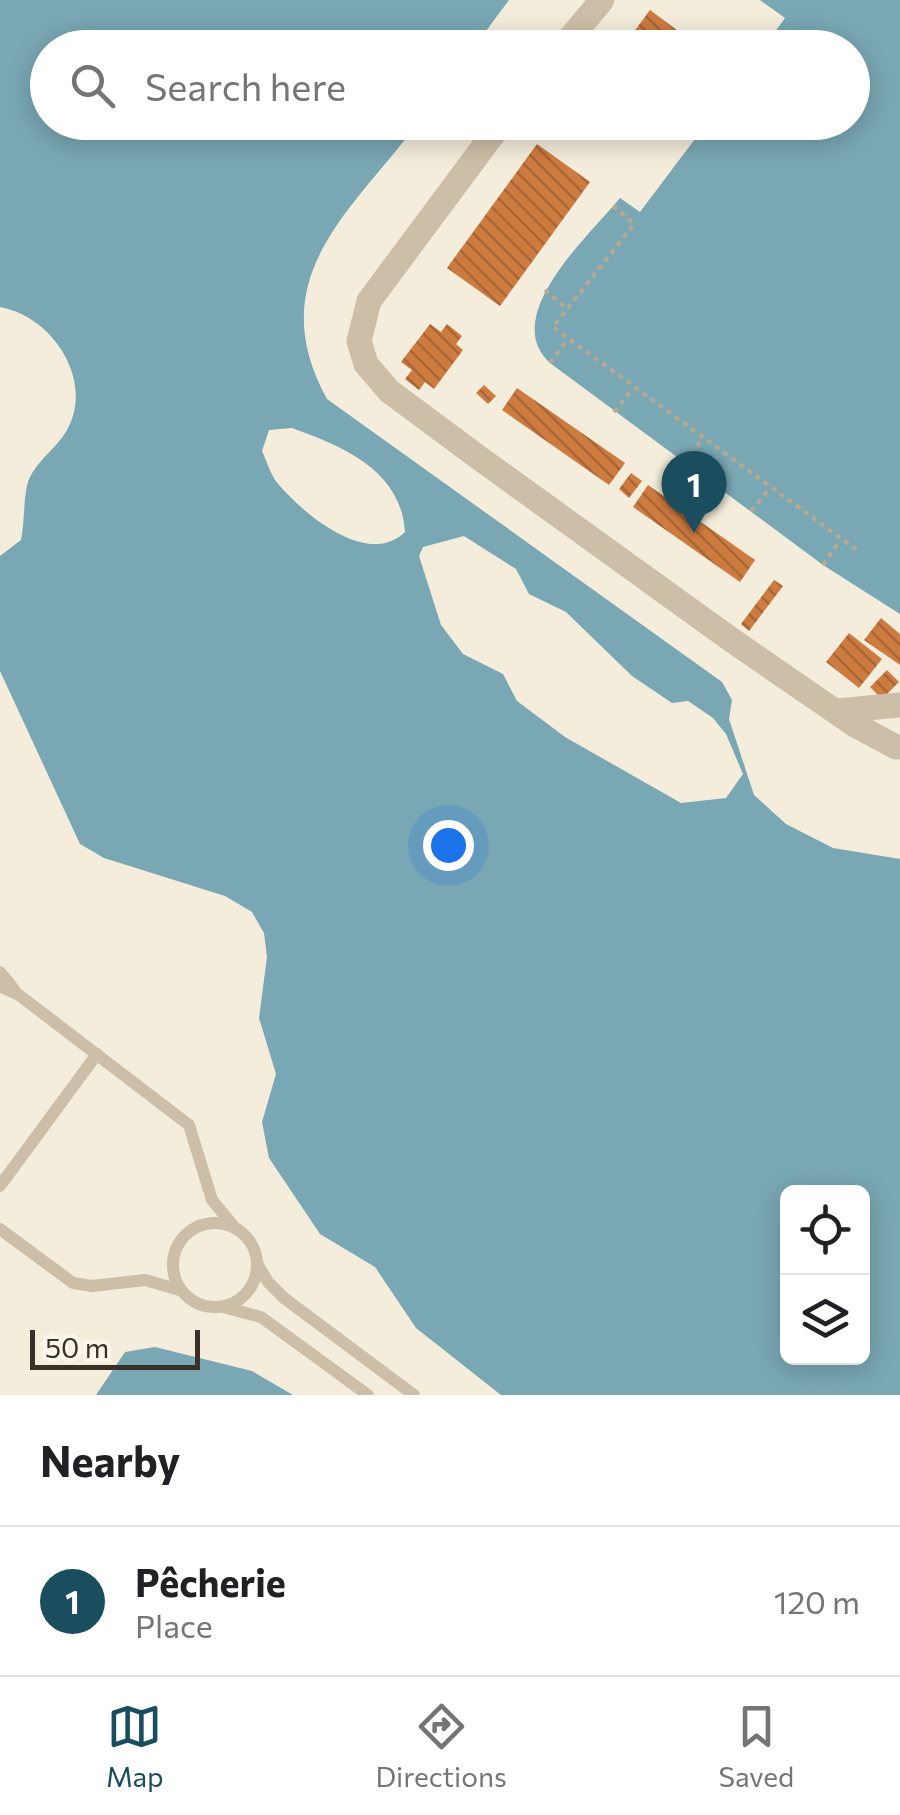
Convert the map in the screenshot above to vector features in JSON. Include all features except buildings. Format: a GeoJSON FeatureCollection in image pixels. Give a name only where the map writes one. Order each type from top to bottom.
{"type":"FeatureCollection","features":[{"type":"Feature","properties":{"kind":"street"},"geometry":{"type":"LineString","coordinates":[[577,30],[602,0]]}},
{"type":"Feature","properties":{"kind":"street"},"geometry":{"type":"LineString","coordinates":[[489,140],[369,301],[360,322],[360,354],[374,376],[404,402],[837,711],[898,750]]}},
{"type":"Feature","properties":{"kind":"street"},"geometry":{"type":"LineString","coordinates":[[837,711],[900,706],[892,729],[898,750]]}},
{"type":"Feature","properties":{"kind":"lane"},"geometry":{"type":"LineString","coordinates":[[0,972],[19,995]]}},
{"type":"Feature","properties":{"kind":"lane"},"geometry":{"type":"LineString","coordinates":[[0,986],[19,995],[189,1125],[212,1200],[247,1238],[276,1291],[414,1395]]}},
{"type":"Feature","properties":{"kind":"lane"},"geometry":{"type":"LineString","coordinates":[[0,1186],[97,1054]]}},
{"type":"Feature","properties":{"kind":"lane"},"geometry":{"type":"LineString","coordinates":[[180,1290],[172,1263],[183,1237],[208,1223],[236,1229]]}},
{"type":"Feature","properties":{"kind":"lane"},"geometry":{"type":"LineString","coordinates":[[0,1229],[73,1282],[92,1286],[145,1280],[180,1290],[205,1306],[260,1317],[368,1395]]}},
{"type":"Feature","properties":{"kind":"lane"},"geometry":{"type":"LineString","coordinates":[[221,1307],[244,1296],[256,1275],[257,1262]]}},
{"type":"Feature","properties":{"kind":"path"},"geometry":{"type":"LineString","coordinates":[[613,206],[634,224],[552,328],[858,551]]}},
{"type":"Feature","properties":{"kind":"path"},"geometry":{"type":"LineString","coordinates":[[545,290],[567,309]]}},
{"type":"Feature","properties":{"kind":"path"},"geometry":{"type":"LineString","coordinates":[[550,363],[568,338]]}},
{"type":"Feature","properties":{"kind":"path"},"geometry":{"type":"LineString","coordinates":[[614,412],[634,387]]}},
{"type":"Feature","properties":{"kind":"path"},"geometry":{"type":"LineString","coordinates":[[686,463],[704,437]]}},
{"type":"Feature","properties":{"kind":"path"},"geometry":{"type":"LineString","coordinates":[[751,511],[771,486]]}},
{"type":"Feature","properties":{"kind":"path"},"geometry":{"type":"LineString","coordinates":[[823,565],[841,538]]}},
{"type":"Feature","properties":{"kind":"water"},"geometry":{"type":"Polygon","coordinates":[[[0,0],[509,0],[487,30],[30,30],[30,140],[404,140],[342,218],[322,249],[309,282],[304,317],[309,356],[327,399],[722,682],[732,700],[729,719],[754,795],[786,824],[833,848],[900,859],[900,1395],[501,1395],[416,1328],[375,1267],[320,1234],[269,1158],[262,1122],[276,1074],[259,1018],[267,957],[264,933],[252,912],[225,896],[104,858],[80,844],[0,671],[0,556],[21,540],[29,479],[67,430],[74,411],[72,371],[64,353],[36,323],[0,307],[0,0]],[[292,428],[269,430],[262,451],[279,485],[321,523],[356,541],[390,542],[405,532],[393,493],[381,477],[350,453],[292,428]],[[464,536],[423,547],[419,556],[441,625],[463,654],[503,674],[517,701],[565,737],[681,803],[726,798],[743,774],[726,734],[713,718],[688,701],[672,703],[632,676],[566,612],[529,594],[516,569],[464,536]]]}},
{"type":"Feature","properties":{"kind":"water"},"geometry":{"type":"Polygon","coordinates":[[[760,0],[900,0],[900,614],[823,565],[550,363],[537,344],[535,323],[554,277],[620,198],[640,212],[694,140],[870,140],[870,30],[776,30],[785,18],[760,0]]]}},
{"type":"Feature","properties":{"kind":"water"},"geometry":{"type":"Polygon","coordinates":[[[155,1347],[252,1371],[293,1395],[96,1395],[125,1352],[155,1347]]]}},
{"type":"Feature","properties":{"kind":"place","name":"Pêcherie"},"geometry":{"type":"Point","coordinates":[694,533]}}]}
